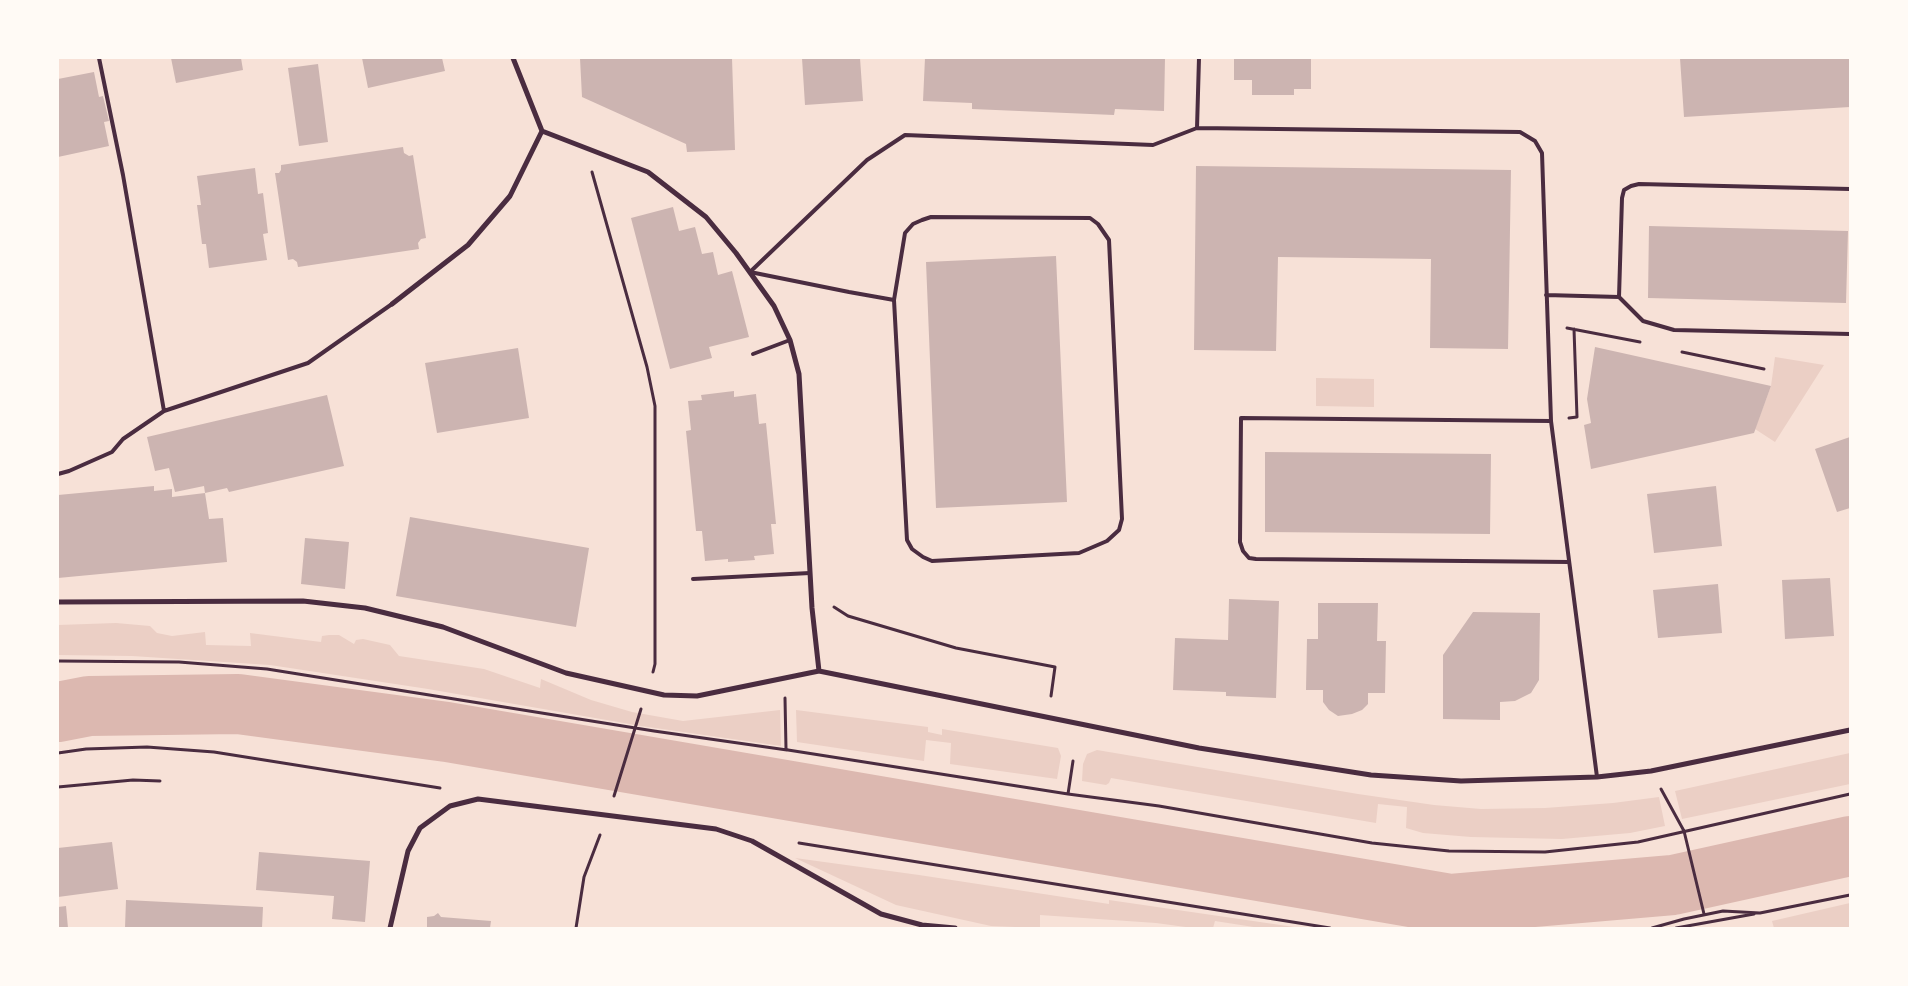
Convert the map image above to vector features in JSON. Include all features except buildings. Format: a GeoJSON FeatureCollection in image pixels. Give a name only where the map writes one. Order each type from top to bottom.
{"type":"FeatureCollection","features":[{"type":"Feature","properties":{"kind":"street"},"geometry":{"type":"LineString","coordinates":[[513,58],[542,131],[648,172],[706,217],[750,272],[774,306],[790,340],[799,374],[810,573],[819,671]]}},
{"type":"Feature","properties":{"kind":"street"},"geometry":{"type":"LineString","coordinates":[[392,304],[468,245],[510,196],[542,131]]}},
{"type":"Feature","properties":{"kind":"street"},"geometry":{"type":"LineString","coordinates":[[58,602],[303,601],[365,608],[443,627],[566,673],[664,695],[697,696],[819,671],[1199,748],[1371,775],[1461,781],[1597,777],[1651,771],[1850,730]]}},
{"type":"Feature","properties":{"kind":"street"},"geometry":{"type":"LineString","coordinates":[[390,928],[408,851],[420,828],[450,806],[478,799],[716,829],[752,841],[882,914],[922,925],[955,928]]}},
{"type":"Feature","properties":{"kind":"lane"},"geometry":{"type":"LineString","coordinates":[[99,58],[123,175],[164,411]]}},
{"type":"Feature","properties":{"kind":"lane"},"geometry":{"type":"LineString","coordinates":[[1197,128],[1199,58]]}},
{"type":"Feature","properties":{"kind":"lane"},"geometry":{"type":"LineString","coordinates":[[750,272],[867,160],[905,135],[1154,146],[1197,128],[1520,132],[1535,141],[1542,153],[1551,422],[1597,777]]}},
{"type":"Feature","properties":{"kind":"lane"},"geometry":{"type":"LineString","coordinates":[[1619,297],[1622,198],[1624,190],[1631,186],[1639,184],[1850,189]]}},
{"type":"Feature","properties":{"kind":"lane"},"geometry":{"type":"LineString","coordinates":[[931,217],[1090,218],[1098,224],[1110,240],[1122,519],[1119,530],[1107,542],[1079,553],[932,561],[912,549],[907,540],[894,300],[905,233],[913,224],[922,220],[931,217]]}},
{"type":"Feature","properties":{"kind":"lane"},"geometry":{"type":"LineString","coordinates":[[750,272],[894,300]]}},
{"type":"Feature","properties":{"kind":"lane"},"geometry":{"type":"LineString","coordinates":[[1546,295],[1619,297],[1643,321],[1674,330],[1850,334]]}},
{"type":"Feature","properties":{"kind":"lane"},"geometry":{"type":"LineString","coordinates":[[58,474],[112,452],[123,439],[164,411],[308,363],[392,304]]}},
{"type":"Feature","properties":{"kind":"lane"},"geometry":{"type":"LineString","coordinates":[[752,354],[790,340]]}},
{"type":"Feature","properties":{"kind":"lane"},"geometry":{"type":"LineString","coordinates":[[1551,422],[1241,418],[1240,542],[1243,551],[1249,558],[1256,559],[1569,562]]}},
{"type":"Feature","properties":{"kind":"lane"},"geometry":{"type":"LineString","coordinates":[[694,579],[810,573]]}},
{"type":"Feature","properties":{"kind":"path"},"geometry":{"type":"LineString","coordinates":[[585,148],[647,367],[655,406],[655,664],[652,673]]}},
{"type":"Feature","properties":{"kind":"path"},"geometry":{"type":"LineString","coordinates":[[1574,329],[1577,418]]}},
{"type":"Feature","properties":{"kind":"path"},"geometry":{"type":"LineString","coordinates":[[831,603],[835,609],[848,616],[956,648],[1055,667],[1051,696]]}},
{"type":"Feature","properties":{"kind":"path"},"geometry":{"type":"LineString","coordinates":[[58,661],[179,662],[267,669],[636,728],[1158,806],[1372,843],[1449,851],[1545,852],[1638,842],[1850,794]]}},
{"type":"Feature","properties":{"kind":"path"},"geometry":{"type":"LineString","coordinates":[[785,678],[786,749],[788,750]]}},
{"type":"Feature","properties":{"kind":"path"},"geometry":{"type":"LineString","coordinates":[[613,800],[644,700]]}},
{"type":"Feature","properties":{"kind":"path"},"geometry":{"type":"LineString","coordinates":[[58,753],[86,748],[146,747],[214,752],[441,788]]}},
{"type":"Feature","properties":{"kind":"path"},"geometry":{"type":"LineString","coordinates":[[1068,794],[1073,761]]}},
{"type":"Feature","properties":{"kind":"path"},"geometry":{"type":"LineString","coordinates":[[1651,771],[1684,831],[1704,914]]}},
{"type":"Feature","properties":{"kind":"path"},"geometry":{"type":"LineString","coordinates":[[58,787],[133,780],[160,781]]}},
{"type":"Feature","properties":{"kind":"path"},"geometry":{"type":"LineString","coordinates":[[576,928],[584,877],[600,834]]}},
{"type":"Feature","properties":{"kind":"path"},"geometry":{"type":"LineString","coordinates":[[794,843],[1330,928]]}},
{"type":"Feature","properties":{"kind":"path"},"geometry":{"type":"LineString","coordinates":[[1676,928],[1685,928],[1850,895]]}},
{"type":"Feature","properties":{"kind":"path"},"geometry":{"type":"LineString","coordinates":[[1652,928],[1704,914],[1723,911],[1760,913]]}},
{"type":"Feature","properties":{"kind":"path"},"geometry":{"type":"LineString","coordinates":[[1684,919],[1685,928]]}},
{"type":"Feature","properties":{"kind":"shaded area"},"geometry":{"type":"Polygon","coordinates":[[[1775,357],[1824,365],[1775,442],[1755,429],[1771,386],[1775,357]]]}},
{"type":"Feature","properties":{"kind":"shaded area"},"geometry":{"type":"Polygon","coordinates":[[[1316,378],[1374,379],[1374,407],[1316,406],[1316,378]]]}},
{"type":"Feature","properties":{"kind":"shaded area"},"geometry":{"type":"Polygon","coordinates":[[[116,623],[150,626],[157,633],[172,636],[205,632],[206,645],[251,646],[250,633],[321,642],[322,636],[339,635],[354,644],[356,640],[363,639],[390,645],[399,656],[484,669],[540,688],[541,679],[591,700],[632,712],[683,721],[780,710],[781,746],[641,726],[428,689],[270,665],[132,656],[59,655],[58,625],[116,623]]]}},
{"type":"Feature","properties":{"kind":"shaded area"},"geometry":{"type":"Polygon","coordinates":[[[796,710],[928,727],[928,732],[942,735],[942,729],[1058,748],[1061,756],[1057,779],[950,764],[951,743],[926,740],[924,761],[797,742],[796,710]]]}},
{"type":"Feature","properties":{"kind":"shaded area"},"geometry":{"type":"Polygon","coordinates":[[[1097,750],[1358,794],[1434,805],[1481,809],[1545,808],[1613,803],[1659,797],[1665,826],[1630,833],[1562,839],[1471,837],[1423,833],[1406,828],[1407,807],[1378,804],[1376,823],[1111,778],[1106,785],[1082,781],[1083,764],[1087,754],[1097,750]]]}},
{"type":"Feature","properties":{"kind":"shaded area"},"geometry":{"type":"Polygon","coordinates":[[[1850,753],[1850,784],[1682,819],[1675,791],[1850,753]]]}},
{"type":"Feature","properties":{"kind":"shaded area"},"geometry":{"type":"Polygon","coordinates":[[[795,858],[1109,904],[1109,900],[1301,928],[1260,928],[1215,921],[1213,928],[1193,928],[1156,923],[1040,915],[1040,928],[991,926],[896,905],[795,858]]]}},
{"type":"Feature","properties":{"kind":"shaded area"},"geometry":{"type":"Polygon","coordinates":[[[1850,903],[1850,928],[1774,928],[1772,921],[1850,903]]]}},
{"type":"Feature","properties":{"kind":"waterway"},"geometry":{"type":"LineString","coordinates":[[58,712],[89,706],[238,704],[447,732],[1451,904],[1673,885],[1850,846]]}}]}
